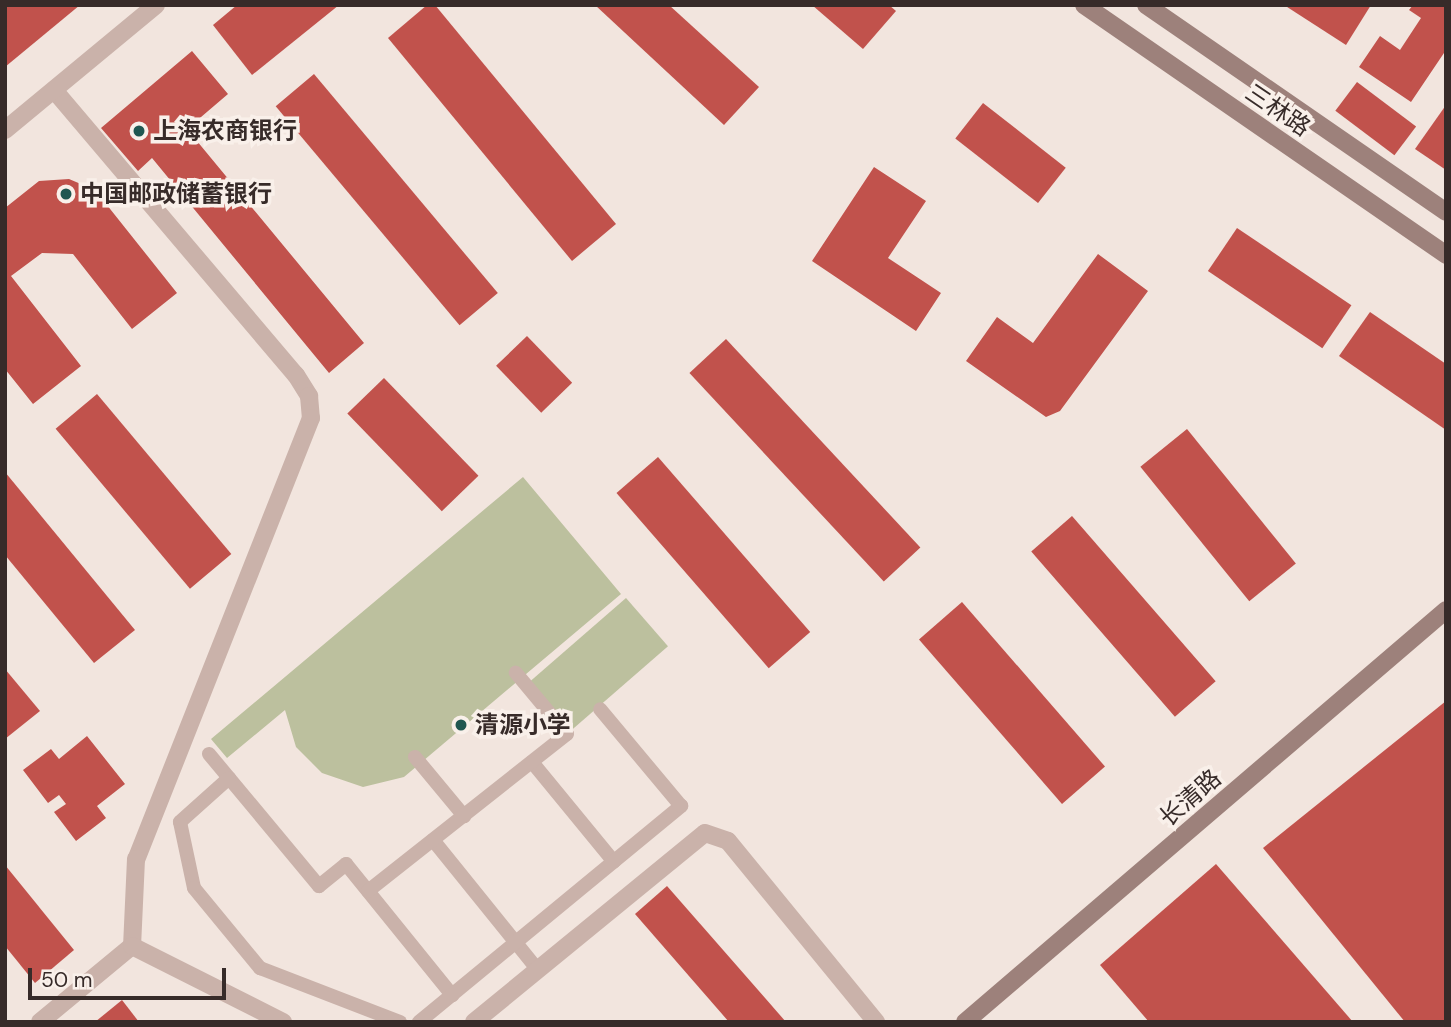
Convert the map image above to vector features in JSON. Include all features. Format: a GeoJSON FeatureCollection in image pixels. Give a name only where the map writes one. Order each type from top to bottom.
{"type":"FeatureCollection","features":[{"type":"Feature","properties":{"kind":"main road","name":"三林路"},"geometry":{"type":"LineString","coordinates":[[1084,5],[1446,254]]}},
{"type":"Feature","properties":{"kind":"main road","name":"三林路"},"geometry":{"type":"LineString","coordinates":[[1146,5],[1446,212]]}},
{"type":"Feature","properties":{"kind":"main road","name":"长清路"},"geometry":{"type":"LineString","coordinates":[[965,1022],[1446,610]]}},
{"type":"Feature","properties":{"kind":"street"},"geometry":{"type":"LineString","coordinates":[[5,130],[156,5]]}},
{"type":"Feature","properties":{"kind":"street"},"geometry":{"type":"LineString","coordinates":[[40,1022],[132,946],[135,859],[311,418],[309,396],[296,375],[54,90]]}},
{"type":"Feature","properties":{"kind":"street"},"geometry":{"type":"LineString","coordinates":[[474,1022],[694,838],[717,833],[876,1022]]}},
{"type":"Feature","properties":{"kind":"street"},"geometry":{"type":"LineString","coordinates":[[132,946],[283,1022]]}},
{"type":"Feature","properties":{"kind":"lane"},"geometry":{"type":"LineString","coordinates":[[369,891],[567,734],[516,673]]}},
{"type":"Feature","properties":{"kind":"lane"},"geometry":{"type":"LineString","coordinates":[[419,1022],[681,806],[600,709]]}},
{"type":"Feature","properties":{"kind":"lane"},"geometry":{"type":"LineString","coordinates":[[209,754],[319,886],[346,864],[452,995]]}},
{"type":"Feature","properties":{"kind":"lane"},"geometry":{"type":"LineString","coordinates":[[415,757],[464,816]]}},
{"type":"Feature","properties":{"kind":"lane"},"geometry":{"type":"LineString","coordinates":[[532,762],[614,862]]}},
{"type":"Feature","properties":{"kind":"lane"},"geometry":{"type":"LineString","coordinates":[[229,778],[180,822],[194,888],[260,968],[372,1017],[400,1022]]}},
{"type":"Feature","properties":{"kind":"lane"},"geometry":{"type":"LineString","coordinates":[[433,840],[537,969]]}},
{"type":"Feature","properties":{"kind":"green space"},"geometry":{"type":"Polygon","coordinates":[[[523,477],[621,594],[404,777],[363,787],[322,773],[296,747],[285,710],[227,758],[211,739],[523,477]]]}},
{"type":"Feature","properties":{"kind":"green space"},"geometry":{"type":"Polygon","coordinates":[[[626,598],[668,646],[571,730],[529,682],[626,598]]]}},
{"type":"Feature","properties":{"kind":"building"},"geometry":{"type":"Polygon","coordinates":[[[5,5],[80,5],[5,67],[5,5]]]}},
{"type":"Feature","properties":{"kind":"building"},"geometry":{"type":"Polygon","coordinates":[[[237,5],[339,5],[252,75],[213,25],[237,5]]]}},
{"type":"Feature","properties":{"kind":"building"},"geometry":{"type":"Polygon","coordinates":[[[427,5],[435,5],[616,224],[572,261],[388,38],[427,5]]]}},
{"type":"Feature","properties":{"kind":"building"},"geometry":{"type":"Polygon","coordinates":[[[595,5],[669,5],[759,87],[724,125],[595,5]]]}},
{"type":"Feature","properties":{"kind":"building"},"geometry":{"type":"Polygon","coordinates":[[[812,5],[889,5],[896,11],[863,49],[812,5]]]}},
{"type":"Feature","properties":{"kind":"building"},"geometry":{"type":"Polygon","coordinates":[[[1284,5],[1371,5],[1346,45],[1284,5]]]}},
{"type":"Feature","properties":{"kind":"building"},"geometry":{"type":"Polygon","coordinates":[[[1413,5],[1446,5],[1446,50],[1411,102],[1359,67],[1380,36],[1400,50],[1421,18],[1409,10],[1413,5]]]}},
{"type":"Feature","properties":{"kind":"building"},"geometry":{"type":"Polygon","coordinates":[[[192,51],[228,94],[187,129],[364,343],[329,373],[152,158],[138,171],[101,128],[192,51]]]}},
{"type":"Feature","properties":{"kind":"building"},"geometry":{"type":"Polygon","coordinates":[[[314,74],[498,293],[460,325],[276,106],[314,74]]]}},
{"type":"Feature","properties":{"kind":"building"},"geometry":{"type":"Polygon","coordinates":[[[1357,82],[1416,127],[1394,155],[1335,111],[1357,82]]]}},
{"type":"Feature","properties":{"kind":"building"},"geometry":{"type":"Polygon","coordinates":[[[983,103],[1066,168],[1038,203],[955,138],[983,103]]]}},
{"type":"Feature","properties":{"kind":"building"},"geometry":{"type":"Polygon","coordinates":[[[1446,105],[1446,170],[1415,149],[1446,105]]]}},
{"type":"Feature","properties":{"kind":"building"},"geometry":{"type":"Polygon","coordinates":[[[874,167],[926,201],[888,258],[941,293],[916,331],[812,261],[874,167]]]}},
{"type":"Feature","properties":{"kind":"building"},"geometry":{"type":"Polygon","coordinates":[[[69,179],[95,190],[177,293],[132,329],[73,254],[42,253],[11,276],[81,366],[33,404],[5,369],[5,208],[39,181],[69,179]]]}},
{"type":"Feature","properties":{"kind":"building"},"geometry":{"type":"Polygon","coordinates":[[[1237,228],[1351,305],[1322,348],[1208,271],[1237,228]]]}},
{"type":"Feature","properties":{"kind":"building"},"geometry":{"type":"Polygon","coordinates":[[[1098,254],[1148,291],[1060,411],[1046,417],[966,361],[997,317],[1033,343],[1098,254]]]}},
{"type":"Feature","properties":{"kind":"building"},"geometry":{"type":"Polygon","coordinates":[[[1370,312],[1446,364],[1446,430],[1339,356],[1370,312]]]}},
{"type":"Feature","properties":{"kind":"building"},"geometry":{"type":"Polygon","coordinates":[[[527,336],[572,383],[541,413],[496,366],[527,336]]]}},
{"type":"Feature","properties":{"kind":"building"},"geometry":{"type":"Polygon","coordinates":[[[726,339],[920,547],[884,582],[689,373],[726,339]]]}},
{"type":"Feature","properties":{"kind":"building"},"geometry":{"type":"Polygon","coordinates":[[[384,378],[478,476],[442,511],[347,413],[384,378]]]}},
{"type":"Feature","properties":{"kind":"building"},"geometry":{"type":"Polygon","coordinates":[[[97,394],[231,554],[190,589],[56,429],[97,394]]]}},
{"type":"Feature","properties":{"kind":"building"},"geometry":{"type":"Polygon","coordinates":[[[1187,429],[1296,563],[1249,601],[1140,467],[1187,429]]]}},
{"type":"Feature","properties":{"kind":"building"},"geometry":{"type":"Polygon","coordinates":[[[658,457],[810,632],[769,668],[616,493],[658,457]]]}},
{"type":"Feature","properties":{"kind":"building"},"geometry":{"type":"Polygon","coordinates":[[[5,472],[135,630],[94,663],[5,555],[5,472]]]}},
{"type":"Feature","properties":{"kind":"building"},"geometry":{"type":"Polygon","coordinates":[[[1072,516],[1216,681],[1175,717],[1031,551],[1072,516]]]}},
{"type":"Feature","properties":{"kind":"building"},"geometry":{"type":"Polygon","coordinates":[[[962,602],[1105,767],[1062,804],[919,639],[962,602]]]}},
{"type":"Feature","properties":{"kind":"building"},"geometry":{"type":"Polygon","coordinates":[[[5,669],[40,711],[5,739],[5,669]]]}},
{"type":"Feature","properties":{"kind":"building"},"geometry":{"type":"Polygon","coordinates":[[[1446,701],[1446,1022],[1405,1022],[1263,848],[1446,701]]]}},
{"type":"Feature","properties":{"kind":"building"},"geometry":{"type":"Polygon","coordinates":[[[87,736],[125,784],[97,806],[106,818],[76,841],[54,812],[66,804],[59,795],[48,803],[23,770],[51,749],[59,759],[87,736]]]}},
{"type":"Feature","properties":{"kind":"building"},"geometry":{"type":"Polygon","coordinates":[[[1216,864],[1353,1022],[1149,1022],[1100,965],[1216,864]]]}},
{"type":"Feature","properties":{"kind":"building"},"geometry":{"type":"Polygon","coordinates":[[[5,865],[74,950],[35,983],[5,946],[5,865]]]}},
{"type":"Feature","properties":{"kind":"building"},"geometry":{"type":"Polygon","coordinates":[[[667,886],[786,1022],[729,1022],[635,914],[667,886]]]}},
{"type":"Feature","properties":{"kind":"building"},"geometry":{"type":"Polygon","coordinates":[[[122,1000],[139,1022],[95,1022],[122,1000]]]}},
{"type":"Feature","properties":{"kind":"place","name":"上海农商银行"},"geometry":{"type":"Point","coordinates":[139,131]}},
{"type":"Feature","properties":{"kind":"place","name":"中国邮政储蓄银行"},"geometry":{"type":"Point","coordinates":[66,194]}},
{"type":"Feature","properties":{"kind":"place","name":"清源小学"},"geometry":{"type":"Point","coordinates":[461,725]}}]}
